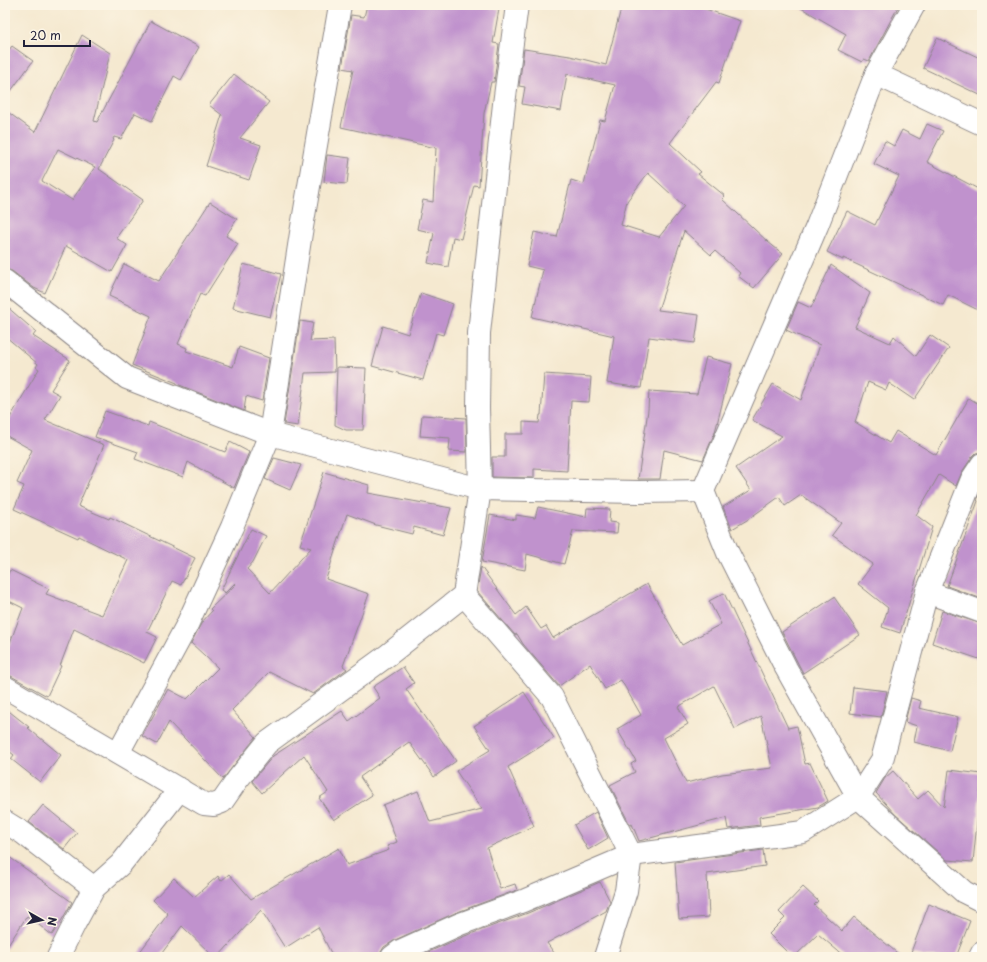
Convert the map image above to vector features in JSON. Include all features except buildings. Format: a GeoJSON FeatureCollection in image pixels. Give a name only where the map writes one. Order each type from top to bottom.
{"type":"FeatureCollection","features":[{"type":"Feature","properties":{"kind":"street"},"geometry":{"type":"LineString","coordinates":[[118,753],[186,627],[232,527],[270,434],[301,233],[340,5]]}},
{"type":"Feature","properties":{"kind":"street"},"geometry":{"type":"LineString","coordinates":[[5,687],[204,804],[214,805],[222,802],[238,779],[267,743],[388,655],[464,595],[480,489],[478,408],[479,334],[504,104],[517,5]]}},
{"type":"Feature","properties":{"kind":"street"},"geometry":{"type":"LineString","coordinates":[[914,5],[876,74],[817,226],[703,491],[728,553],[786,668],[858,797],[964,892],[982,902]]}},
{"type":"Feature","properties":{"kind":"street"},"geometry":{"type":"LineString","coordinates":[[876,74],[982,124]]}},
{"type":"Feature","properties":{"kind":"street"},"geometry":{"type":"LineString","coordinates":[[5,281],[127,378],[270,434],[480,489],[639,492],[703,491]]}},
{"type":"Feature","properties":{"kind":"street"},"geometry":{"type":"LineString","coordinates":[[392,957],[400,951],[460,924],[523,901],[631,855],[803,832],[858,797],[882,760],[927,592],[972,479],[982,464]]}},
{"type":"Feature","properties":{"kind":"street"},"geometry":{"type":"LineString","coordinates":[[927,592],[982,612]]}},
{"type":"Feature","properties":{"kind":"street"},"geometry":{"type":"LineString","coordinates":[[464,595],[552,697],[631,855],[626,891],[605,957]]}},
{"type":"Feature","properties":{"kind":"street"},"geometry":{"type":"LineString","coordinates":[[58,957],[94,888],[121,864],[180,789]]}},
{"type":"Feature","properties":{"kind":"street"},"geometry":{"type":"LineString","coordinates":[[5,822],[24,833],[94,888]]}},
{"type":"Feature","properties":{"kind":"street"},"geometry":{"type":"LineString","coordinates":[[980,957],[982,953]]}}]}
